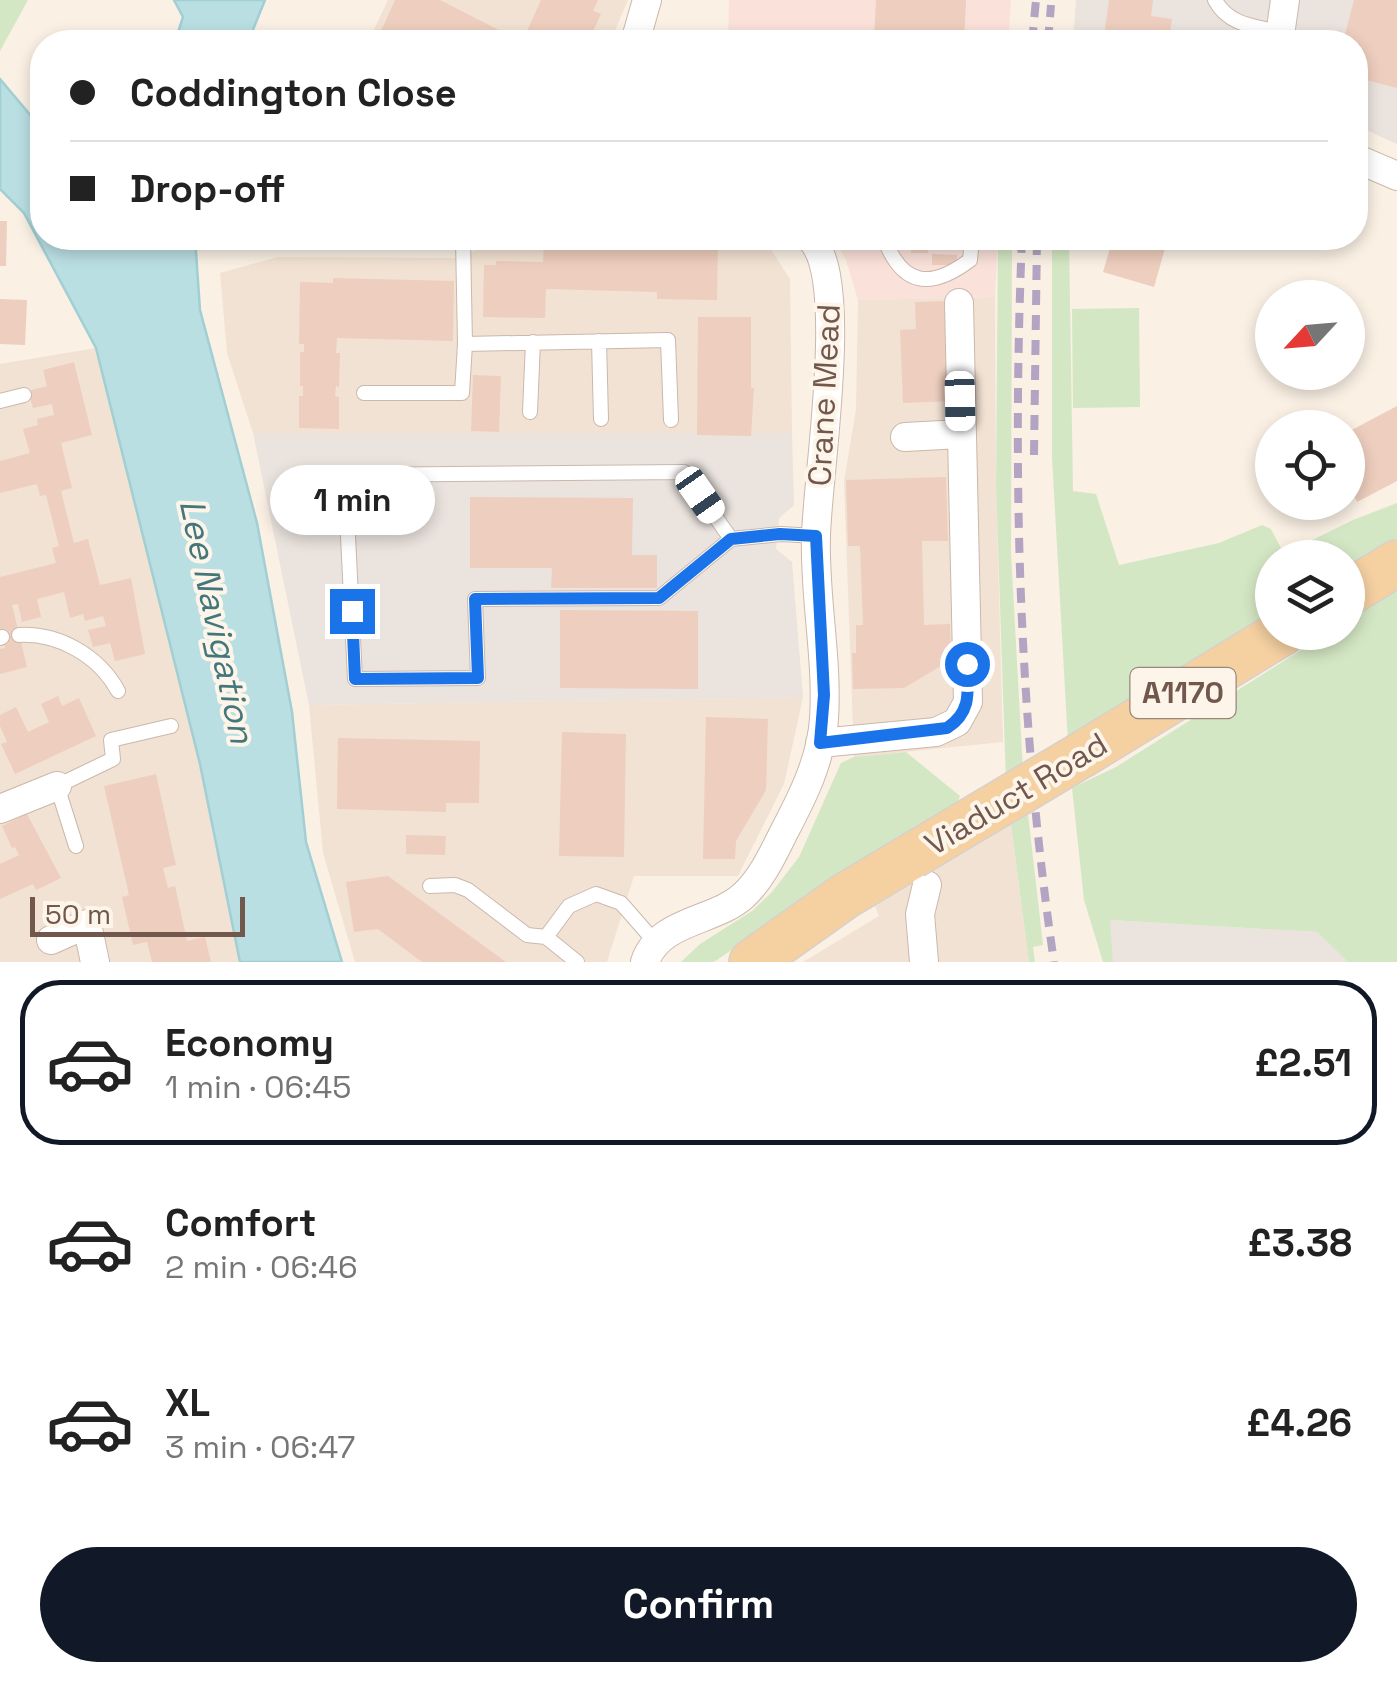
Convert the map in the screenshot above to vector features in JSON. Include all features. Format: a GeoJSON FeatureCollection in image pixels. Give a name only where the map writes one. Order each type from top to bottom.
{"type":"FeatureCollection","features":[{"type":"Feature","properties":{"kind":"main road"},"geometry":{"type":"LineString","coordinates":[[1365,583],[1397,563]]}},
{"type":"Feature","properties":{"kind":"main road","name":"Viaduct Road"},"geometry":{"type":"LineString","coordinates":[[752,962],[845,896],[920,871],[1084,754],[1255,649]]}},
{"type":"Feature","properties":{"kind":"street"},"geometry":{"type":"LineString","coordinates":[[638,30],[647,0]]}},
{"type":"Feature","properties":{"kind":"street"},"geometry":{"type":"LineString","coordinates":[[1280,30],[1285,0]]}},
{"type":"Feature","properties":{"kind":"street"},"geometry":{"type":"LineString","coordinates":[[1368,164],[1397,176]]}},
{"type":"Feature","properties":{"kind":"street","name":"Crane Mead"},"geometry":{"type":"LineString","coordinates":[[651,952],[676,929],[733,904],[746,894],[810,780],[820,743],[824,695],[816,536],[830,330],[829,285],[820,250]]}},
{"type":"Feature","properties":{"kind":"street"},"geometry":{"type":"LineString","coordinates":[[820,743],[936,732],[957,722],[968,702],[958,303]]}},
{"type":"Feature","properties":{"kind":"street"},"geometry":{"type":"LineString","coordinates":[[904,436],[960,434]]}},
{"type":"Feature","properties":{"kind":"street"},"geometry":{"type":"LineString","coordinates":[[0,809],[56,786]]}},
{"type":"Feature","properties":{"kind":"street"},"geometry":{"type":"LineString","coordinates":[[920,871],[924,962]]}},
{"type":"Feature","properties":{"kind":"street"},"geometry":{"type":"LineString","coordinates":[[51,940],[87,924],[96,962]]}},
{"type":"Feature","properties":{"kind":"lane"},"geometry":{"type":"LineString","coordinates":[[1215,0],[1221,12],[1234,21],[1259,30]]}},
{"type":"Feature","properties":{"kind":"lane"},"geometry":{"type":"LineString","coordinates":[[364,393],[462,393],[463,250]]}},
{"type":"Feature","properties":{"kind":"lane"},"geometry":{"type":"LineString","coordinates":[[890,250],[901,270],[912,278],[936,279],[950,275],[970,260],[971,250]]}},
{"type":"Feature","properties":{"kind":"lane"},"geometry":{"type":"LineString","coordinates":[[465,344],[668,340],[671,420]]}},
{"type":"Feature","properties":{"kind":"lane"},"geometry":{"type":"LineString","coordinates":[[599,341],[601,419]]}},
{"type":"Feature","properties":{"kind":"lane"},"geometry":{"type":"LineString","coordinates":[[530,412],[532,342]]}},
{"type":"Feature","properties":{"kind":"lane"},"geometry":{"type":"LineString","coordinates":[[0,401],[24,395]]}},
{"type":"Feature","properties":{"kind":"lane"},"geometry":{"type":"LineString","coordinates":[[731,539],[684,472],[345,474],[355,679],[478,678],[475,599],[659,598],[731,539],[780,534],[816,536]]}},
{"type":"Feature","properties":{"kind":"lane"},"geometry":{"type":"LineString","coordinates":[[18,635],[50,637],[73,648],[108,672],[118,691]]}},
{"type":"Feature","properties":{"kind":"lane"},"geometry":{"type":"LineString","coordinates":[[76,846],[56,786],[113,759],[111,740],[171,726]]}},
{"type":"Feature","properties":{"kind":"lane"},"geometry":{"type":"LineString","coordinates":[[430,886],[468,890],[527,934],[546,937],[576,962]]}},
{"type":"Feature","properties":{"kind":"lane"},"geometry":{"type":"LineString","coordinates":[[546,937],[569,906],[596,894],[621,902],[651,952]]}},
{"type":"Feature","properties":{"kind":"shaded area"},"geometry":{"type":"Polygon","coordinates":[[[388,0],[628,0],[615,30],[374,30],[388,0]]]}},
{"type":"Feature","properties":{"kind":"shaded area"},"geometry":{"type":"Polygon","coordinates":[[[729,0],[1011,0],[1009,30],[728,30],[729,0]]]}},
{"type":"Feature","properties":{"kind":"shaded area"},"geometry":{"type":"Polygon","coordinates":[[[1076,0],[1397,0],[1397,144],[1368,131],[1368,30],[1074,30],[1076,0]]]}},
{"type":"Feature","properties":{"kind":"shaded area"},"geometry":{"type":"Polygon","coordinates":[[[475,250],[771,250],[790,279],[792,433],[253,433],[227,353],[220,273],[278,257],[463,258],[475,250]]]}},
{"type":"Feature","properties":{"kind":"shaded area"},"geometry":{"type":"Polygon","coordinates":[[[841,250],[997,250],[995,297],[858,300],[841,250]]]}},
{"type":"Feature","properties":{"kind":"shaded area"},"geometry":{"type":"Polygon","coordinates":[[[995,297],[1003,742],[854,757],[844,481],[856,410],[858,300],[995,297]]]}},
{"type":"Feature","properties":{"kind":"shaded area"},"geometry":{"type":"Polygon","coordinates":[[[96,348],[200,764],[240,962],[0,962],[0,364],[96,348]]]}},
{"type":"Feature","properties":{"kind":"shaded area"},"geometry":{"type":"Polygon","coordinates":[[[253,433],[792,433],[794,505],[779,518],[776,549],[792,562],[803,697],[309,705],[253,433]]]}},
{"type":"Feature","properties":{"kind":"shaded area"},"geometry":{"type":"Polygon","coordinates":[[[803,697],[784,784],[738,876],[634,876],[607,962],[355,962],[323,853],[309,705],[803,697]]]}},
{"type":"Feature","properties":{"kind":"shaded area"},"geometry":{"type":"Polygon","coordinates":[[[1011,825],[1029,962],[803,962],[879,916],[875,906],[1011,825]]]}},
{"type":"Feature","properties":{"kind":"shaded area"},"geometry":{"type":"Polygon","coordinates":[[[1109,920],[1317,932],[1348,962],[1113,962],[1109,920]]]}},
{"type":"Feature","properties":{"kind":"green space"},"geometry":{"type":"Polygon","coordinates":[[[0,0],[28,0],[0,51],[0,0]]]}},
{"type":"Feature","properties":{"kind":"green space"},"geometry":{"type":"Polygon","coordinates":[[[998,250],[1012,250],[1011,553],[1023,771],[1006,783],[996,487],[998,250]]]}},
{"type":"Feature","properties":{"kind":"green space"},"geometry":{"type":"Polygon","coordinates":[[[1052,250],[1069,250],[1073,491],[1096,494],[1119,565],[1219,543],[1262,525],[1271,529],[1277,540],[1255,540],[1255,625],[1068,743],[1052,457],[1052,250]]]}},
{"type":"Feature","properties":{"kind":"green space"},"geometry":{"type":"Polygon","coordinates":[[[1139,308],[1140,407],[1073,408],[1072,309],[1139,308]]]}},
{"type":"Feature","properties":{"kind":"green space"},"geometry":{"type":"Polygon","coordinates":[[[1397,503],[1397,538],[1365,558],[1365,540],[1312,540],[1397,503]]]}},
{"type":"Feature","properties":{"kind":"green space"},"geometry":{"type":"Polygon","coordinates":[[[1397,589],[1397,962],[1348,962],[1317,932],[1110,920],[1113,962],[1103,962],[1084,900],[1072,788],[1116,767],[1301,650],[1365,650],[1365,609],[1397,589]]]}},
{"type":"Feature","properties":{"kind":"green space"},"geometry":{"type":"Polygon","coordinates":[[[906,752],[960,796],[954,811],[847,871],[714,962],[681,962],[772,892],[799,857],[841,763],[854,757],[906,752]]]}},
{"type":"Feature","properties":{"kind":"green space"},"geometry":{"type":"Polygon","coordinates":[[[1028,814],[1043,945],[1033,947],[1035,962],[1029,962],[1011,825],[1028,814]]]}},
{"type":"Feature","properties":{"kind":"water"},"geometry":{"type":"Polygon","coordinates":[[[174,0],[265,0],[253,30],[179,30],[183,17],[174,0]]]}},
{"type":"Feature","properties":{"kind":"water"},"geometry":{"type":"Polygon","coordinates":[[[0,79],[30,115],[30,224],[0,189],[0,79]]]}},
{"type":"Feature","properties":{"kind":"water","name":"Lee Navigation"},"geometry":{"type":"Polygon","coordinates":[[[44,250],[196,250],[200,310],[257,523],[292,712],[306,842],[342,962],[240,962],[200,764],[96,348],[44,250]]]}},
{"type":"Feature","properties":{"kind":"building"},"geometry":{"type":"Polygon","coordinates":[[[395,0],[440,0],[499,30],[381,30],[395,0]]]}},
{"type":"Feature","properties":{"kind":"building"},"geometry":{"type":"Polygon","coordinates":[[[541,0],[598,0],[593,11],[601,14],[594,30],[527,30],[541,0]]]}},
{"type":"Feature","properties":{"kind":"building"},"geometry":{"type":"Polygon","coordinates":[[[876,0],[966,0],[965,30],[875,30],[876,0]]]}},
{"type":"Feature","properties":{"kind":"building"},"geometry":{"type":"Polygon","coordinates":[[[1109,0],[1153,0],[1151,16],[1172,19],[1170,30],[1105,30],[1109,0]]]}},
{"type":"Feature","properties":{"kind":"building"},"geometry":{"type":"Polygon","coordinates":[[[1354,0],[1397,0],[1397,88],[1368,80],[1368,30],[1346,30],[1354,0]]]}},
{"type":"Feature","properties":{"kind":"building"},"geometry":{"type":"Polygon","coordinates":[[[0,221],[7,221],[6,266],[0,266],[0,221]]]}},
{"type":"Feature","properties":{"kind":"building"},"geometry":{"type":"Polygon","coordinates":[[[544,250],[718,250],[717,300],[657,299],[657,292],[546,289],[545,318],[483,317],[484,265],[496,265],[496,261],[543,262],[544,250]]]}},
{"type":"Feature","properties":{"kind":"building"},"geometry":{"type":"Polygon","coordinates":[[[1109,250],[1165,250],[1154,287],[1103,272],[1109,250]]]}},
{"type":"Feature","properties":{"kind":"building"},"geometry":{"type":"Polygon","coordinates":[[[932,254],[957,255],[957,265],[932,265],[932,254]]]}},
{"type":"Feature","properties":{"kind":"building"},"geometry":{"type":"Polygon","coordinates":[[[333,278],[454,281],[453,341],[337,338],[339,387],[336,386],[335,396],[339,397],[339,429],[299,428],[299,396],[303,396],[300,352],[304,352],[304,344],[299,344],[300,282],[333,283],[333,278]]]}},
{"type":"Feature","properties":{"kind":"building"},"geometry":{"type":"Polygon","coordinates":[[[0,299],[27,300],[25,345],[0,344],[0,299]]]}},
{"type":"Feature","properties":{"kind":"building"},"geometry":{"type":"Polygon","coordinates":[[[947,301],[951,401],[903,403],[900,330],[916,329],[915,302],[947,301]]]}},
{"type":"Feature","properties":{"kind":"building"},"geometry":{"type":"Polygon","coordinates":[[[698,317],[751,317],[751,436],[697,435],[698,317]]]}},
{"type":"Feature","properties":{"kind":"building"},"geometry":{"type":"Polygon","coordinates":[[[74,362],[92,435],[61,443],[72,488],[61,491],[74,543],[88,539],[100,585],[131,578],[145,654],[115,661],[110,643],[93,647],[88,630],[106,626],[103,616],[85,621],[83,614],[70,618],[64,592],[37,599],[41,617],[22,622],[18,604],[12,605],[27,667],[0,674],[0,649],[5,648],[0,628],[0,577],[56,563],[52,548],[59,546],[46,495],[40,496],[37,484],[0,493],[0,461],[30,453],[23,429],[38,425],[37,419],[54,415],[52,404],[33,408],[28,391],[47,386],[43,370],[74,362]]]}},
{"type":"Feature","properties":{"kind":"building"},"geometry":{"type":"Polygon","coordinates":[[[473,375],[501,376],[499,432],[471,431],[473,375]]]}},
{"type":"Feature","properties":{"kind":"building"},"geometry":{"type":"Polygon","coordinates":[[[1397,406],[1397,481],[1365,498],[1365,423],[1397,406]]]}},
{"type":"Feature","properties":{"kind":"building"},"geometry":{"type":"Polygon","coordinates":[[[946,477],[948,541],[922,541],[924,625],[950,624],[951,660],[904,688],[853,689],[856,625],[863,625],[860,546],[848,546],[846,480],[946,477]]]}},
{"type":"Feature","properties":{"kind":"building"},"geometry":{"type":"Polygon","coordinates":[[[470,497],[633,498],[632,555],[657,555],[657,588],[551,588],[552,568],[470,568],[470,497]]]}},
{"type":"Feature","properties":{"kind":"building"},"geometry":{"type":"Polygon","coordinates":[[[560,610],[698,611],[698,689],[560,688],[560,610]]]}},
{"type":"Feature","properties":{"kind":"building"},"geometry":{"type":"Polygon","coordinates":[[[58,696],[62,706],[79,698],[96,736],[15,774],[1,744],[7,742],[0,715],[16,707],[28,732],[49,722],[41,704],[58,696]]]}},
{"type":"Feature","properties":{"kind":"building"},"geometry":{"type":"Polygon","coordinates":[[[706,717],[768,719],[766,790],[736,841],[735,859],[703,859],[706,717]]]}},
{"type":"Feature","properties":{"kind":"building"},"geometry":{"type":"Polygon","coordinates":[[[562,732],[626,734],[624,857],[559,856],[562,732]]]}},
{"type":"Feature","properties":{"kind":"building"},"geometry":{"type":"Polygon","coordinates":[[[338,738],[480,741],[479,803],[446,803],[446,812],[337,809],[338,738]]]}},
{"type":"Feature","properties":{"kind":"building"},"geometry":{"type":"Polygon","coordinates":[[[156,774],[176,865],[163,868],[168,888],[175,886],[187,941],[205,937],[211,962],[152,962],[147,942],[133,945],[122,897],[129,895],[104,786],[156,774]]]}},
{"type":"Feature","properties":{"kind":"building"},"geometry":{"type":"Polygon","coordinates":[[[27,814],[61,878],[36,890],[33,884],[0,899],[0,864],[19,855],[2,826],[27,814]]]}},
{"type":"Feature","properties":{"kind":"building"},"geometry":{"type":"Polygon","coordinates":[[[406,835],[446,836],[445,855],[406,854],[406,835]]]}},
{"type":"Feature","properties":{"kind":"building"},"geometry":{"type":"Polygon","coordinates":[[[388,876],[506,962],[422,962],[378,929],[354,932],[346,882],[388,876]]]}},
{"type":"Feature","properties":{"kind":"railway"},"geometry":{"type":"LineString","coordinates":[[1033,30],[1036,0]]}},
{"type":"Feature","properties":{"kind":"railway"},"geometry":{"type":"LineString","coordinates":[[1049,30],[1051,5]]}},
{"type":"Feature","properties":{"kind":"railway"},"geometry":{"type":"LineString","coordinates":[[1022,250],[1018,419],[1021,601],[1033,782],[1054,962]]}},
{"type":"Feature","properties":{"kind":"railway"},"geometry":{"type":"LineString","coordinates":[[1034,455],[1037,250]]}},
{"type":"Feature","properties":{"kind":"route"},"geometry":{"type":"LineString","coordinates":[[352,611],[355,679],[478,678],[475,599],[659,598],[731,539],[780,534],[816,536],[824,695],[820,743],[947,728],[957,722],[968,702],[967,664]]}}]}
